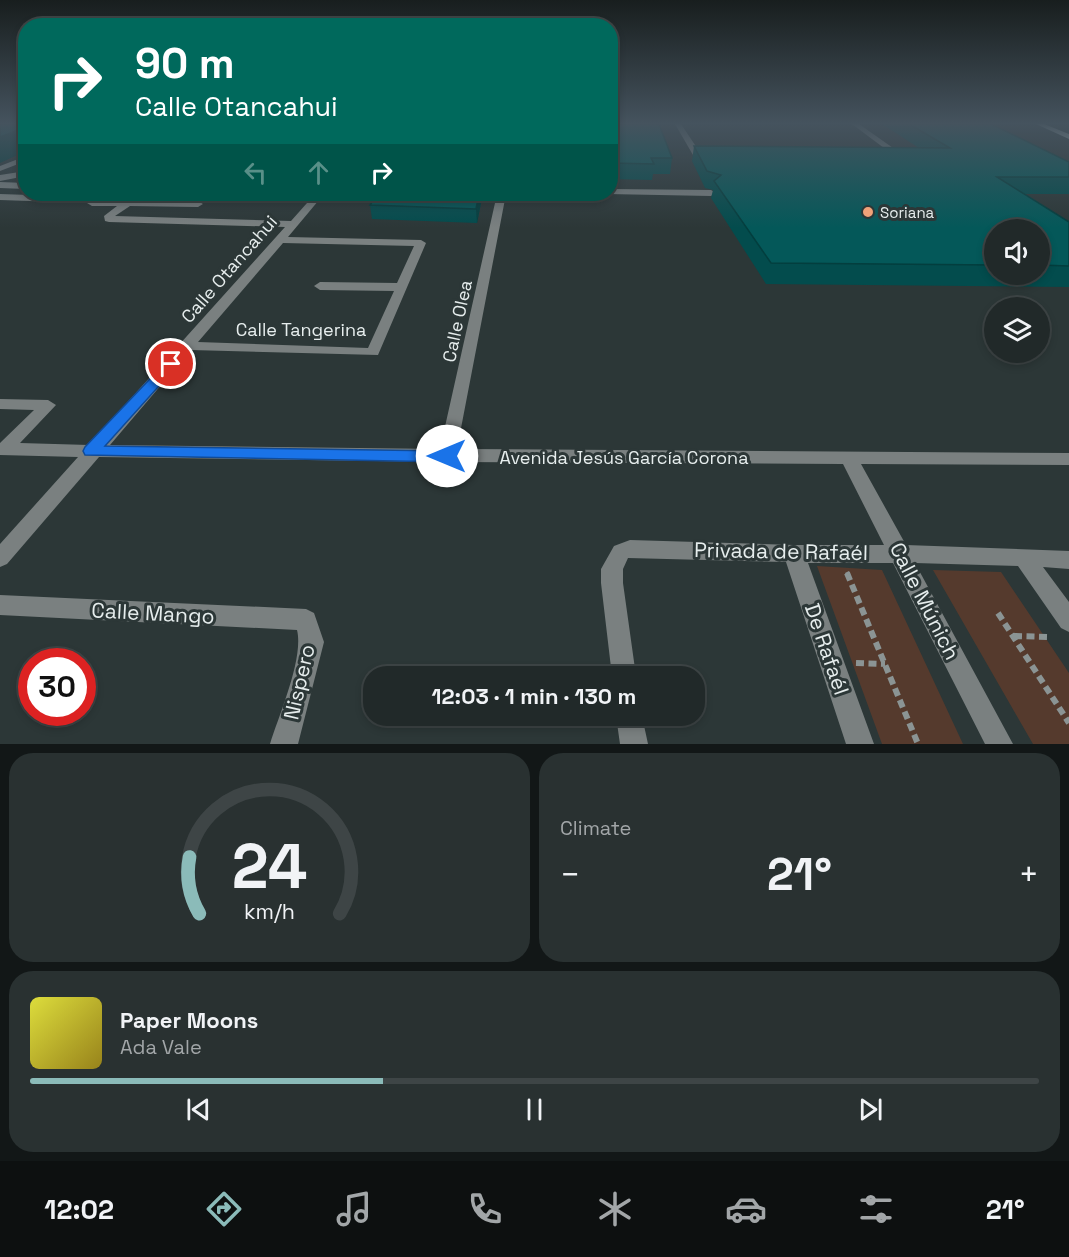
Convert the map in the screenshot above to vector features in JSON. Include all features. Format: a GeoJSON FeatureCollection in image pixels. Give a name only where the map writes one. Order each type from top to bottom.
{"type":"FeatureCollection","features":[{"type":"Feature","properties":{"kind":"street"},"geometry":{"type":"LineString","coordinates":[[18,162],[0,170],[18,166]]}},
{"type":"Feature","properties":{"kind":"street"},"geometry":{"type":"LineString","coordinates":[[0,178],[18,175]]}},
{"type":"Feature","properties":{"kind":"street"},"geometry":{"type":"LineString","coordinates":[[0,185],[18,186]]}},
{"type":"Feature","properties":{"kind":"street"},"geometry":{"type":"LineString","coordinates":[[618,192],[711,193]]}},
{"type":"Feature","properties":{"kind":"street"},"geometry":{"type":"LineString","coordinates":[[0,197],[18,198]]}},
{"type":"Feature","properties":{"kind":"street"},"geometry":{"type":"LineString","coordinates":[[132,201],[109,216],[109,219],[294,224]]}},
{"type":"Feature","properties":{"kind":"street","name":"Calle Otancahui"},"geometry":{"type":"LineString","coordinates":[[0,558],[91,451],[314,201]]}},
{"type":"Feature","properties":{"kind":"street","name":"Calle Olea"},"geometry":{"type":"LineString","coordinates":[[447,456],[501,201]]}},
{"type":"Feature","properties":{"kind":"street"},"geometry":{"type":"LineString","coordinates":[[92,202],[198,204]]}},
{"type":"Feature","properties":{"kind":"street","name":"Calle Tangerina"},"geometry":{"type":"LineString","coordinates":[[187,346],[373,352],[420,243],[280,240]]}},
{"type":"Feature","properties":{"kind":"street"},"geometry":{"type":"LineString","coordinates":[[320,285],[401,287]]}},
{"type":"Feature","properties":{"kind":"street"},"geometry":{"type":"LineString","coordinates":[[0,404],[48,405],[2,449]]}},
{"type":"Feature","properties":{"kind":"street","name":"Avenida Jesús García Corona"},"geometry":{"type":"LineString","coordinates":[[2,449],[447,456],[1069,459]]}},
{"type":"Feature","properties":{"kind":"street","name":"Calle Múnich"},"geometry":{"type":"LineString","coordinates":[[849,458],[901,553],[999,744]]}},
{"type":"Feature","properties":{"kind":"street","name":"Privada de Rafaél"},"geometry":{"type":"LineString","coordinates":[[623,666],[612,569],[621,552],[630,548],[794,554],[901,553],[1069,561]]}},
{"type":"Feature","properties":{"kind":"street","name":"De Rafaél"},"geometry":{"type":"LineString","coordinates":[[794,554],[860,744]]}},
{"type":"Feature","properties":{"kind":"street"},"geometry":{"type":"LineString","coordinates":[[1025,559],[1069,621]]}},
{"type":"Feature","properties":{"kind":"street","name":"Calle Mango"},"geometry":{"type":"LineString","coordinates":[[0,605],[306,620]]}},
{"type":"Feature","properties":{"kind":"street","name":"Nispero"},"geometry":{"type":"LineString","coordinates":[[284,744],[309,659],[312,642],[306,620]]}},
{"type":"Feature","properties":{"kind":"street"},"geometry":{"type":"LineString","coordinates":[[631,726],[634,744]]}},
{"type":"Feature","properties":{"kind":"path"},"geometry":{"type":"LineString","coordinates":[[845,566],[918,744]]}},
{"type":"Feature","properties":{"kind":"path"},"geometry":{"type":"LineString","coordinates":[[998,613],[1069,723]]}},
{"type":"Feature","properties":{"kind":"path"},"geometry":{"type":"LineString","coordinates":[[1013,636],[1049,637]]}},
{"type":"Feature","properties":{"kind":"path"},"geometry":{"type":"LineString","coordinates":[[851,663],[885,664]]}},
{"type":"Feature","properties":{"kind":"shaded area"},"geometry":{"type":"Polygon","coordinates":[[[817,566],[882,570],[963,744],[882,744],[817,566]]]}},
{"type":"Feature","properties":{"kind":"shaded area"},"geometry":{"type":"Polygon","coordinates":[[[933,570],[1001,572],[1069,673],[1069,744],[1033,744],[933,570]]]}},
{"type":"Feature","properties":{"kind":"building"},"geometry":{"type":"Polygon","coordinates":[[[618,159],[651,159],[654,164],[618,163],[618,159]]]}},
{"type":"Feature","properties":{"kind":"building","name":"Soriana"},"geometry":{"type":"Polygon","coordinates":[[[701,159],[1062,159],[1069,162],[1069,177],[997,177],[1069,222],[1069,266],[1050,265],[1050,219],[984,219],[984,265],[771,263],[714,181],[721,175],[707,171],[701,159]]]}},
{"type":"Feature","properties":{"kind":"building"},"geometry":{"type":"Polygon","coordinates":[[[373,201],[478,201],[476,209],[370,205],[373,201]]]}},
{"type":"Feature","properties":{"kind":"place","name":"Soriana"},"geometry":{"type":"Point","coordinates":[868,212]}},
{"type":"Feature","properties":{"kind":"route"},"geometry":{"type":"LineString","coordinates":[[171,364],[91,451],[447,456]]}}]}
